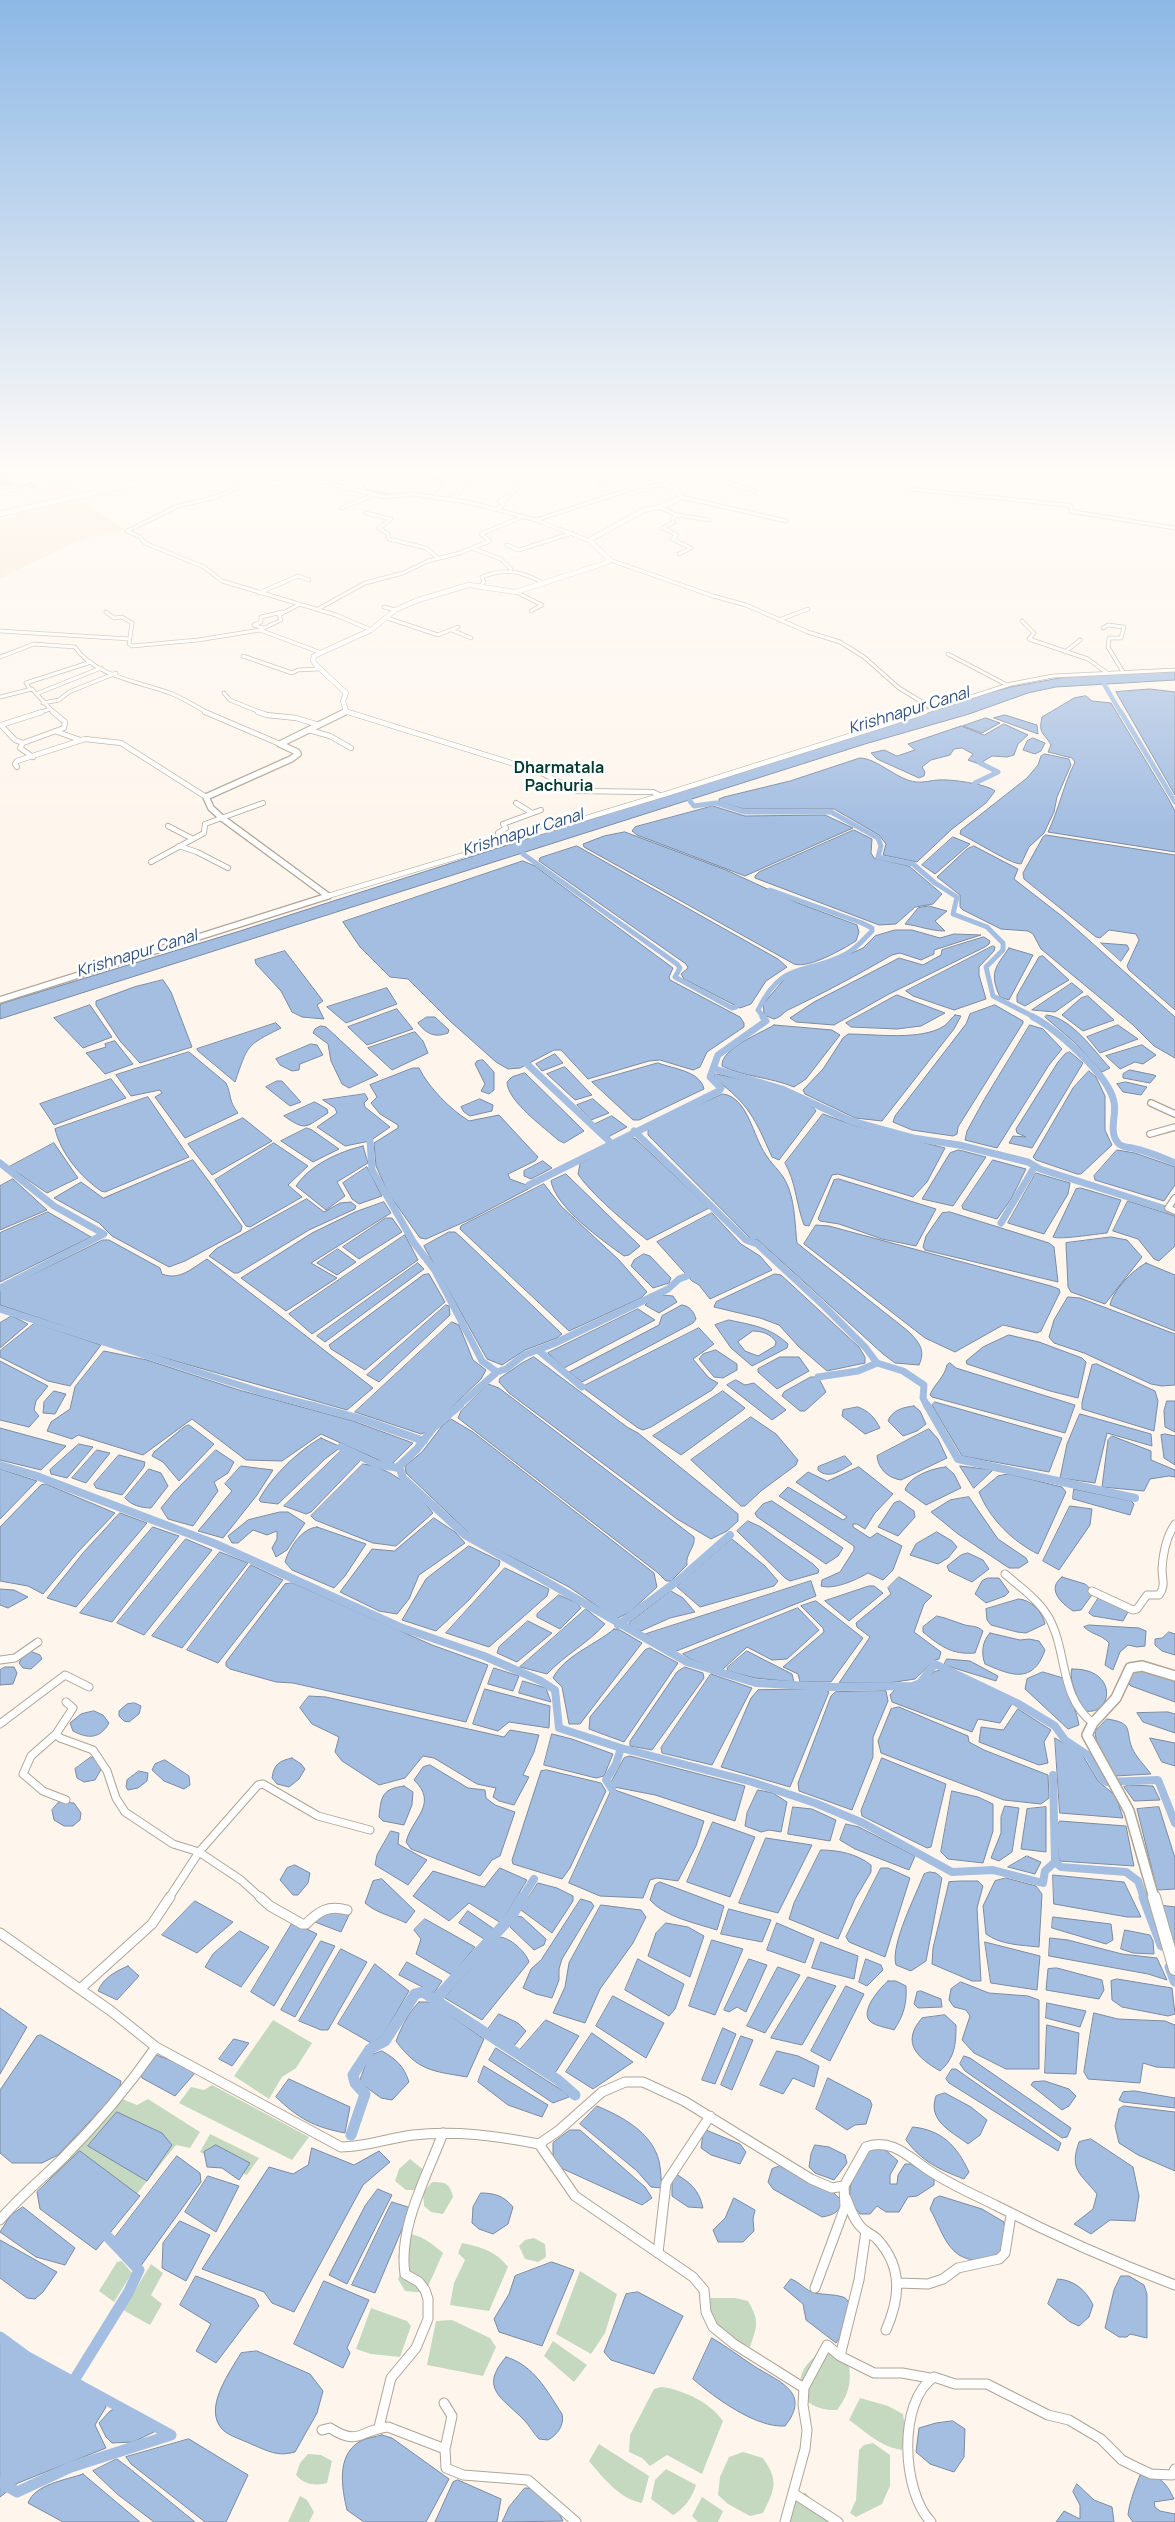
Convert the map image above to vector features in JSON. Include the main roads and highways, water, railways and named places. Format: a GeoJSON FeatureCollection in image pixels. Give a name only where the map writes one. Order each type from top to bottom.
{"type":"FeatureCollection","features":[{"type":"Feature","properties":{"kind":"water"},"geometry":{"type":"Polygon","coordinates":[[[1175,671],[1175,680],[1056,687],[1028,693],[969,714],[865,744],[0,1019],[0,1004],[240,931],[943,705],[1011,687],[1065,677],[1175,671]]]}},
{"type":"Feature","properties":{"kind":"water"},"geometry":{"type":"Polygon","coordinates":[[[1150,689],[1175,692],[1175,795],[1116,692],[1150,689]]]}},
{"type":"Feature","properties":{"kind":"water"},"geometry":{"type":"Polygon","coordinates":[[[1086,696],[1092,701],[1111,703],[1168,798],[1175,811],[1175,852],[1048,832],[1075,762],[1072,758],[1048,752],[1051,745],[1041,730],[1042,717],[1074,698],[1086,696]]]}},
{"type":"Feature","properties":{"kind":"water"},"geometry":{"type":"Polygon","coordinates":[[[1005,715],[1037,725],[1038,734],[994,718],[1005,715]]]}},
{"type":"Feature","properties":{"kind":"water"},"geometry":{"type":"Polygon","coordinates":[[[986,718],[1000,723],[982,733],[963,726],[986,718]]]}},
{"type":"Feature","properties":{"kind":"water"},"geometry":{"type":"Polygon","coordinates":[[[1004,724],[1028,735],[1018,744],[1014,755],[1007,757],[992,756],[979,764],[968,760],[973,754],[962,748],[954,749],[950,755],[931,760],[922,767],[925,772],[924,776],[919,778],[877,759],[871,753],[884,750],[897,756],[915,750],[908,744],[961,726],[984,735],[1004,724]]]}},
{"type":"Feature","properties":{"kind":"water"},"geometry":{"type":"Polygon","coordinates":[[[1033,738],[1045,743],[1041,751],[1035,754],[1023,750],[1027,741],[1033,738]]]}},
{"type":"Feature","properties":{"kind":"water"},"geometry":{"type":"Polygon","coordinates":[[[1045,754],[1069,759],[1071,765],[1057,797],[1054,812],[1044,833],[1029,847],[1021,864],[1009,860],[960,834],[961,830],[1027,778],[1038,765],[1041,756],[1045,754]]]}},
{"type":"Feature","properties":{"kind":"water"},"geometry":{"type":"Polygon","coordinates":[[[860,758],[873,761],[909,780],[919,782],[959,781],[977,784],[995,791],[986,803],[952,829],[917,862],[883,855],[886,844],[879,835],[834,809],[744,809],[719,802],[719,799],[724,797],[790,781],[860,758]]]}},
{"type":"Feature","properties":{"kind":"water"},"geometry":{"type":"Polygon","coordinates":[[[713,806],[745,816],[825,815],[853,828],[745,876],[637,835],[632,831],[635,827],[713,806]]]}},
{"type":"Feature","properties":{"kind":"water"},"geometry":{"type":"Polygon","coordinates":[[[854,830],[872,839],[871,853],[874,858],[909,866],[942,894],[933,904],[915,907],[896,924],[879,925],[755,878],[759,872],[854,830]]]}},
{"type":"Feature","properties":{"kind":"water"},"geometry":{"type":"Polygon","coordinates":[[[625,832],[726,870],[798,903],[857,925],[859,932],[856,941],[817,961],[808,964],[794,964],[584,847],[583,844],[604,836],[625,832]]]}},
{"type":"Feature","properties":{"kind":"water"},"geometry":{"type":"Polygon","coordinates":[[[1046,835],[1175,855],[1175,1010],[1129,970],[1127,966],[1139,940],[1136,934],[1109,930],[1100,938],[1096,937],[1024,879],[1023,873],[1043,837],[1046,835]]]}},
{"type":"Feature","properties":{"kind":"water"},"geometry":{"type":"Polygon","coordinates":[[[953,837],[970,844],[935,874],[922,865],[953,837]]]}},
{"type":"Feature","properties":{"kind":"water"},"geometry":{"type":"Polygon","coordinates":[[[577,846],[778,959],[787,967],[766,981],[751,1004],[740,1008],[684,979],[681,974],[688,968],[686,964],[539,861],[540,858],[577,846]]]}},
{"type":"Feature","properties":{"kind":"water"},"geometry":{"type":"Polygon","coordinates":[[[974,846],[1018,869],[1014,879],[1063,917],[1175,1017],[1175,1058],[1154,1046],[1133,1025],[1041,949],[1033,934],[1028,931],[1001,929],[960,907],[960,895],[937,877],[967,849],[974,846]]]}},
{"type":"Feature","properties":{"kind":"water"},"geometry":{"type":"Polygon","coordinates":[[[523,861],[535,866],[673,968],[669,977],[670,980],[740,1017],[744,1027],[707,1052],[700,1067],[693,1070],[660,1060],[649,1061],[588,1079],[561,1050],[554,1050],[520,1068],[508,1069],[496,1062],[451,1022],[408,979],[390,977],[360,947],[343,922],[523,861]]]}},
{"type":"Feature","properties":{"kind":"water"},"geometry":{"type":"Polygon","coordinates":[[[929,906],[947,911],[935,921],[945,931],[905,924],[918,908],[929,906]]]}},
{"type":"Feature","properties":{"kind":"water"},"geometry":{"type":"Polygon","coordinates":[[[895,930],[912,930],[940,938],[954,934],[981,935],[934,950],[934,954],[921,960],[900,953],[892,955],[788,1010],[777,1018],[774,1019],[764,1015],[763,1004],[787,976],[845,956],[863,948],[875,936],[895,930]]]}},
{"type":"Feature","properties":{"kind":"water"},"geometry":{"type":"Polygon","coordinates":[[[984,937],[990,941],[985,947],[889,994],[834,1025],[796,1022],[790,1018],[814,1002],[899,958],[923,965],[941,955],[942,950],[984,937]]]}},
{"type":"Feature","properties":{"kind":"water"},"geometry":{"type":"Polygon","coordinates":[[[1101,943],[1127,945],[1129,949],[1121,961],[1101,943]]]}},
{"type":"Feature","properties":{"kind":"water"},"geometry":{"type":"Polygon","coordinates":[[[993,946],[995,947],[994,951],[979,967],[979,975],[986,999],[954,1010],[913,996],[906,991],[993,946]]]}},
{"type":"Feature","properties":{"kind":"water"},"geometry":{"type":"Polygon","coordinates":[[[1009,948],[1033,955],[1009,1000],[1000,997],[994,976],[997,966],[1009,948]]]}},
{"type":"Feature","properties":{"kind":"water"},"geometry":{"type":"Polygon","coordinates":[[[285,951],[323,1001],[317,1005],[324,1019],[302,1017],[292,1012],[281,991],[256,964],[255,960],[285,951]]]}},
{"type":"Feature","properties":{"kind":"water"},"geometry":{"type":"Polygon","coordinates":[[[1043,956],[1069,980],[1025,1006],[1017,1002],[1017,995],[1039,957],[1043,956]]]}},
{"type":"Feature","properties":{"kind":"water"},"geometry":{"type":"Polygon","coordinates":[[[163,980],[171,992],[192,1047],[140,1063],[120,1041],[96,1005],[96,1001],[134,987],[163,980]]]}},
{"type":"Feature","properties":{"kind":"water"},"geometry":{"type":"Polygon","coordinates":[[[1072,983],[1083,992],[1055,1012],[1032,1010],[1072,983]]]}},
{"type":"Feature","properties":{"kind":"water"},"geometry":{"type":"Polygon","coordinates":[[[387,988],[397,1004],[346,1023],[327,1007],[387,988]]]}},
{"type":"Feature","properties":{"kind":"water"},"geometry":{"type":"Polygon","coordinates":[[[897,995],[945,1013],[921,1026],[897,1029],[851,1027],[846,1023],[897,995]]]}},
{"type":"Feature","properties":{"kind":"water"},"geometry":{"type":"Polygon","coordinates":[[[1088,996],[1114,1020],[1083,1031],[1062,1015],[1081,998],[1088,996]]]}},
{"type":"Feature","properties":{"kind":"water"},"geometry":{"type":"Polygon","coordinates":[[[90,1005],[112,1037],[83,1048],[54,1018],[90,1005]]]}},
{"type":"Feature","properties":{"kind":"water"},"geometry":{"type":"Polygon","coordinates":[[[995,1005],[1023,1021],[1023,1023],[958,1127],[957,1134],[953,1136],[912,1130],[893,1122],[895,1116],[966,1024],[970,1014],[995,1005]]]}},
{"type":"Feature","properties":{"kind":"water"},"geometry":{"type":"Polygon","coordinates":[[[397,1009],[413,1029],[367,1045],[348,1027],[397,1009]]]}},
{"type":"Feature","properties":{"kind":"water"},"geometry":{"type":"Polygon","coordinates":[[[955,1015],[961,1016],[954,1029],[882,1121],[855,1118],[805,1094],[803,1090],[823,1069],[843,1038],[848,1034],[897,1036],[923,1034],[944,1026],[955,1015]]]}},
{"type":"Feature","properties":{"kind":"water"},"geometry":{"type":"Polygon","coordinates":[[[1047,1015],[1056,1017],[1074,1029],[1110,1068],[1102,1072],[1074,1042],[1045,1017],[1047,1015]]]}},
{"type":"Feature","properties":{"kind":"water"},"geometry":{"type":"Polygon","coordinates":[[[427,1017],[435,1017],[449,1030],[448,1033],[435,1035],[424,1030],[418,1023],[427,1017]]]}},
{"type":"Feature","properties":{"kind":"water"},"geometry":{"type":"Polygon","coordinates":[[[276,1023],[281,1028],[260,1039],[249,1048],[235,1082],[197,1049],[276,1023]]]}},
{"type":"Feature","properties":{"kind":"water"},"geometry":{"type":"Polygon","coordinates":[[[774,1025],[832,1030],[840,1035],[806,1079],[794,1087],[739,1073],[722,1066],[727,1054],[734,1048],[774,1025]]]}},
{"type":"Feature","properties":{"kind":"water"},"geometry":{"type":"Polygon","coordinates":[[[1030,1025],[1043,1029],[1062,1049],[1049,1065],[997,1148],[965,1140],[967,1131],[984,1100],[1030,1025]]]}},
{"type":"Feature","properties":{"kind":"water"},"geometry":{"type":"Polygon","coordinates":[[[1118,1025],[1138,1039],[1100,1053],[1087,1037],[1118,1025]]]}},
{"type":"Feature","properties":{"kind":"water"},"geometry":{"type":"Polygon","coordinates":[[[321,1026],[326,1027],[378,1075],[349,1088],[342,1084],[331,1061],[328,1044],[313,1033],[315,1029],[321,1026]]]}},
{"type":"Feature","properties":{"kind":"water"},"geometry":{"type":"Polygon","coordinates":[[[415,1032],[423,1041],[428,1053],[392,1070],[368,1048],[415,1032]]]}},
{"type":"Feature","properties":{"kind":"water"},"geometry":{"type":"Polygon","coordinates":[[[115,1041],[133,1064],[105,1074],[86,1053],[106,1047],[105,1044],[115,1041]]]}},
{"type":"Feature","properties":{"kind":"water"},"geometry":{"type":"Polygon","coordinates":[[[311,1044],[317,1045],[323,1055],[300,1064],[299,1070],[292,1071],[280,1065],[276,1059],[311,1044]]]}},
{"type":"Feature","properties":{"kind":"water"},"geometry":{"type":"Polygon","coordinates":[[[1142,1045],[1156,1055],[1143,1064],[1135,1062],[1120,1069],[1106,1056],[1142,1045]]]}},
{"type":"Feature","properties":{"kind":"water"},"geometry":{"type":"Polygon","coordinates":[[[189,1052],[226,1083],[233,1105],[238,1113],[185,1138],[155,1097],[162,1093],[160,1090],[131,1096],[116,1075],[189,1052]]]}},
{"type":"Feature","properties":{"kind":"water"},"geometry":{"type":"Polygon","coordinates":[[[1070,1052],[1083,1063],[1032,1148],[1009,1143],[1013,1136],[1026,1137],[1017,1133],[1016,1129],[1058,1062],[1065,1054],[1070,1052]]]}},
{"type":"Feature","properties":{"kind":"water"},"geometry":{"type":"Polygon","coordinates":[[[555,1054],[563,1063],[542,1071],[536,1064],[555,1054]]]}},
{"type":"Feature","properties":{"kind":"water"},"geometry":{"type":"Polygon","coordinates":[[[483,1060],[494,1072],[494,1090],[489,1094],[481,1091],[485,1084],[475,1064],[477,1061],[483,1060]]]}},
{"type":"Feature","properties":{"kind":"water"},"geometry":{"type":"Polygon","coordinates":[[[658,1063],[692,1074],[702,1083],[704,1089],[639,1120],[633,1120],[592,1082],[658,1063]]]}},
{"type":"Feature","properties":{"kind":"water"},"geometry":{"type":"Polygon","coordinates":[[[565,1067],[592,1095],[575,1100],[547,1074],[565,1067]]]}},
{"type":"Feature","properties":{"kind":"water"},"geometry":{"type":"Polygon","coordinates":[[[413,1068],[419,1068],[428,1083],[441,1098],[469,1121],[499,1115],[538,1157],[535,1161],[508,1174],[510,1179],[532,1187],[471,1219],[426,1239],[420,1238],[388,1193],[376,1166],[374,1143],[398,1128],[398,1125],[380,1114],[371,1103],[377,1097],[370,1085],[413,1068]]]}},
{"type":"Feature","properties":{"kind":"water"},"geometry":{"type":"Polygon","coordinates":[[[1130,1070],[1156,1076],[1150,1083],[1123,1078],[1123,1074],[1130,1070]]]}},
{"type":"Feature","properties":{"kind":"water"},"geometry":{"type":"Polygon","coordinates":[[[1089,1071],[1096,1077],[1105,1096],[1105,1130],[1112,1145],[1081,1174],[1077,1174],[1036,1160],[1033,1157],[1073,1088],[1089,1071]]]}},
{"type":"Feature","properties":{"kind":"water"},"geometry":{"type":"Polygon","coordinates":[[[525,1073],[584,1131],[564,1143],[528,1114],[513,1097],[507,1082],[512,1077],[525,1073]]]}},
{"type":"Feature","properties":{"kind":"water"},"geometry":{"type":"Polygon","coordinates":[[[717,1074],[777,1088],[813,1107],[816,1111],[779,1160],[772,1157],[750,1113],[736,1096],[715,1079],[714,1075],[717,1074]]]}},
{"type":"Feature","properties":{"kind":"water"},"geometry":{"type":"Polygon","coordinates":[[[111,1079],[126,1098],[54,1125],[40,1104],[111,1079]]]}},
{"type":"Feature","properties":{"kind":"water"},"geometry":{"type":"Polygon","coordinates":[[[277,1081],[282,1081],[301,1102],[290,1106],[266,1087],[277,1081]]]}},
{"type":"Feature","properties":{"kind":"water"},"geometry":{"type":"Polygon","coordinates":[[[1126,1082],[1147,1087],[1141,1095],[1123,1092],[1117,1084],[1126,1082]]]}},
{"type":"Feature","properties":{"kind":"water"},"geometry":{"type":"Polygon","coordinates":[[[365,1094],[368,1099],[364,1103],[365,1107],[390,1127],[370,1141],[345,1146],[317,1127],[337,1113],[335,1108],[323,1100],[365,1094]]]}},
{"type":"Feature","properties":{"kind":"water"},"geometry":{"type":"Polygon","coordinates":[[[723,1094],[738,1102],[744,1110],[761,1147],[787,1183],[792,1202],[797,1243],[908,1331],[920,1346],[922,1355],[919,1365],[895,1363],[883,1354],[758,1240],[752,1240],[648,1135],[648,1130],[652,1125],[723,1094]]]}},
{"type":"Feature","properties":{"kind":"water"},"geometry":{"type":"Polygon","coordinates":[[[148,1097],[189,1157],[105,1192],[101,1191],[79,1172],[67,1156],[55,1129],[148,1097]]]}},
{"type":"Feature","properties":{"kind":"water"},"geometry":{"type":"Polygon","coordinates":[[[480,1099],[493,1105],[492,1111],[470,1116],[461,1107],[480,1099]]]}},
{"type":"Feature","properties":{"kind":"water"},"geometry":{"type":"Polygon","coordinates":[[[593,1099],[609,1113],[591,1120],[577,1105],[593,1099]]]}},
{"type":"Feature","properties":{"kind":"water"},"geometry":{"type":"Polygon","coordinates":[[[315,1102],[327,1109],[328,1113],[306,1126],[297,1124],[284,1116],[315,1102]]]}},
{"type":"Feature","properties":{"kind":"water"},"geometry":{"type":"Polygon","coordinates":[[[823,1114],[853,1125],[945,1148],[927,1182],[913,1197],[838,1174],[832,1175],[809,1226],[804,1225],[789,1170],[785,1163],[823,1114]]]}},
{"type":"Feature","properties":{"kind":"water"},"geometry":{"type":"Polygon","coordinates":[[[612,1116],[627,1127],[608,1137],[593,1125],[612,1116]]]}},
{"type":"Feature","properties":{"kind":"water"},"geometry":{"type":"Polygon","coordinates":[[[243,1118],[272,1141],[212,1175],[188,1144],[243,1118]]]}},
{"type":"Feature","properties":{"kind":"water"},"geometry":{"type":"Polygon","coordinates":[[[307,1128],[339,1149],[313,1162],[281,1141],[307,1128]]]}},
{"type":"Feature","properties":{"kind":"water"},"geometry":{"type":"Polygon","coordinates":[[[631,1137],[636,1139],[709,1208],[647,1240],[610,1209],[578,1174],[580,1164],[631,1137]]]}},
{"type":"Feature","properties":{"kind":"water"},"geometry":{"type":"Polygon","coordinates":[[[54,1143],[78,1178],[47,1193],[9,1167],[54,1143]]]}},
{"type":"Feature","properties":{"kind":"water"},"geometry":{"type":"Polygon","coordinates":[[[274,1143],[308,1166],[288,1185],[302,1197],[250,1227],[246,1226],[215,1180],[274,1143]]]}},
{"type":"Feature","properties":{"kind":"water"},"geometry":{"type":"Polygon","coordinates":[[[363,1146],[368,1163],[337,1182],[345,1196],[326,1210],[296,1186],[302,1178],[325,1160],[363,1146]]]}},
{"type":"Feature","properties":{"kind":"water"},"geometry":{"type":"Polygon","coordinates":[[[959,1150],[986,1157],[953,1206],[922,1199],[950,1153],[959,1150]]]}},
{"type":"Feature","properties":{"kind":"water"},"geometry":{"type":"Polygon","coordinates":[[[1117,1150],[1135,1153],[1175,1167],[1175,1185],[1164,1201],[1095,1180],[1094,1176],[1117,1150]]]}},
{"type":"Feature","properties":{"kind":"water"},"geometry":{"type":"Polygon","coordinates":[[[193,1160],[242,1226],[241,1231],[185,1261],[169,1267],[112,1236],[99,1223],[54,1198],[81,1182],[103,1198],[193,1160]]]}},
{"type":"Feature","properties":{"kind":"water"},"geometry":{"type":"Polygon","coordinates":[[[993,1160],[1026,1169],[1011,1199],[997,1219],[963,1209],[962,1206],[993,1160]]]}},
{"type":"Feature","properties":{"kind":"water"},"geometry":{"type":"Polygon","coordinates":[[[543,1161],[552,1168],[531,1179],[524,1176],[524,1171],[543,1161]]]}},
{"type":"Feature","properties":{"kind":"water"},"geometry":{"type":"Polygon","coordinates":[[[367,1167],[382,1196],[359,1204],[352,1199],[343,1183],[367,1167]]]}},
{"type":"Feature","properties":{"kind":"water"},"geometry":{"type":"Polygon","coordinates":[[[1036,1173],[1070,1183],[1068,1194],[1044,1234],[1008,1223],[1036,1173]]]}},
{"type":"Feature","properties":{"kind":"water"},"geometry":{"type":"Polygon","coordinates":[[[566,1174],[640,1246],[629,1255],[624,1256],[581,1223],[561,1202],[554,1191],[551,1181],[566,1174]]]}},
{"type":"Feature","properties":{"kind":"water"},"geometry":{"type":"Polygon","coordinates":[[[13,1179],[47,1210],[0,1230],[0,1186],[13,1179]]]}},
{"type":"Feature","properties":{"kind":"water"},"geometry":{"type":"Polygon","coordinates":[[[839,1179],[936,1209],[916,1246],[882,1239],[839,1224],[820,1221],[818,1219],[834,1180],[839,1179]]]}},
{"type":"Feature","properties":{"kind":"water"},"geometry":{"type":"Polygon","coordinates":[[[544,1184],[561,1206],[619,1260],[647,1292],[641,1298],[569,1331],[460,1229],[461,1226],[544,1184]]]}},
{"type":"Feature","properties":{"kind":"water"},"geometry":{"type":"Polygon","coordinates":[[[1081,1188],[1121,1200],[1107,1233],[1053,1237],[1076,1189],[1081,1188]]]}},
{"type":"Feature","properties":{"kind":"water"},"geometry":{"type":"Polygon","coordinates":[[[307,1199],[324,1212],[340,1203],[351,1202],[356,1206],[355,1209],[309,1230],[238,1273],[234,1273],[209,1256],[216,1249],[307,1199]]]}},
{"type":"Feature","properties":{"kind":"water"},"geometry":{"type":"Polygon","coordinates":[[[1128,1201],[1175,1216],[1175,1246],[1159,1261],[1154,1259],[1138,1239],[1113,1231],[1128,1201]]]}},
{"type":"Feature","properties":{"kind":"water"},"geometry":{"type":"Polygon","coordinates":[[[384,1202],[391,1213],[311,1263],[337,1278],[286,1311],[241,1278],[312,1233],[355,1212],[384,1202]]]}},
{"type":"Feature","properties":{"kind":"water"},"geometry":{"type":"Polygon","coordinates":[[[48,1212],[91,1237],[0,1282],[0,1233],[48,1212]]]}},
{"type":"Feature","properties":{"kind":"water"},"geometry":{"type":"Polygon","coordinates":[[[950,1212],[1049,1243],[1054,1247],[1058,1282],[925,1250],[923,1247],[926,1236],[942,1213],[950,1212]]]}},
{"type":"Feature","properties":{"kind":"water"},"geometry":{"type":"Polygon","coordinates":[[[712,1213],[741,1244],[760,1256],[772,1270],[710,1299],[657,1242],[712,1213]]]}},
{"type":"Feature","properties":{"kind":"water"},"geometry":{"type":"Polygon","coordinates":[[[386,1218],[392,1218],[402,1232],[359,1259],[343,1247],[386,1218]]]}},
{"type":"Feature","properties":{"kind":"water"},"geometry":{"type":"Polygon","coordinates":[[[816,1225],[829,1226],[1051,1286],[1059,1289],[1060,1292],[1041,1331],[1037,1333],[1003,1325],[955,1352],[925,1338],[804,1244],[816,1225]]]}},
{"type":"Feature","properties":{"kind":"water"},"geometry":{"type":"Polygon","coordinates":[[[449,1232],[455,1232],[461,1237],[562,1334],[557,1338],[525,1350],[502,1365],[487,1359],[424,1246],[449,1232]]]}},
{"type":"Feature","properties":{"kind":"water"},"geometry":{"type":"Polygon","coordinates":[[[405,1235],[418,1260],[312,1334],[289,1314],[405,1235]]]}},
{"type":"Feature","properties":{"kind":"water"},"geometry":{"type":"Polygon","coordinates":[[[1111,1237],[1127,1240],[1142,1257],[1105,1304],[1071,1292],[1068,1287],[1066,1243],[1111,1237]]]}},
{"type":"Feature","properties":{"kind":"water"},"geometry":{"type":"Polygon","coordinates":[[[103,1240],[109,1240],[160,1268],[162,1274],[168,1276],[180,1275],[207,1259],[373,1388],[347,1410],[126,1347],[0,1305],[0,1291],[103,1240]]]}},
{"type":"Feature","properties":{"kind":"water"},"geometry":{"type":"Polygon","coordinates":[[[338,1249],[356,1262],[337,1275],[317,1263],[338,1249]]]}},
{"type":"Feature","properties":{"kind":"water"},"geometry":{"type":"Polygon","coordinates":[[[644,1254],[650,1256],[671,1278],[669,1283],[653,1288],[631,1266],[634,1260],[644,1254]]]}},
{"type":"Feature","properties":{"kind":"water"},"geometry":{"type":"Polygon","coordinates":[[[418,1263],[424,1269],[325,1342],[317,1336],[418,1263]]]}},
{"type":"Feature","properties":{"kind":"water"},"geometry":{"type":"Polygon","coordinates":[[[1146,1263],[1175,1275],[1175,1331],[1110,1305],[1115,1293],[1124,1281],[1135,1270],[1146,1263]]]}},
{"type":"Feature","properties":{"kind":"water"},"geometry":{"type":"Polygon","coordinates":[[[429,1274],[445,1302],[365,1370],[331,1349],[329,1345],[423,1275],[429,1274]]]}},
{"type":"Feature","properties":{"kind":"water"},"geometry":{"type":"Polygon","coordinates":[[[775,1274],[781,1275],[859,1347],[865,1357],[865,1363],[827,1371],[799,1347],[779,1325],[760,1318],[714,1307],[716,1302],[775,1274]]]}},
{"type":"Feature","properties":{"kind":"water"},"geometry":{"type":"Polygon","coordinates":[[[663,1295],[673,1296],[677,1302],[659,1313],[645,1305],[653,1298],[663,1295]]]}},
{"type":"Feature","properties":{"kind":"water"},"geometry":{"type":"Polygon","coordinates":[[[1068,1297],[1080,1298],[1175,1334],[1175,1385],[1162,1386],[1151,1384],[1084,1353],[1054,1343],[1049,1337],[1054,1320],[1068,1297]]]}},
{"type":"Feature","properties":{"kind":"water"},"geometry":{"type":"Polygon","coordinates":[[[446,1305],[449,1306],[450,1315],[379,1382],[367,1375],[446,1305]]]}},
{"type":"Feature","properties":{"kind":"water"},"geometry":{"type":"Polygon","coordinates":[[[682,1305],[693,1312],[696,1319],[693,1323],[582,1382],[569,1372],[659,1325],[662,1316],[682,1305]]]}},
{"type":"Feature","properties":{"kind":"water"},"geometry":{"type":"Polygon","coordinates":[[[638,1309],[655,1320],[564,1368],[548,1353],[638,1309]]]}},
{"type":"Feature","properties":{"kind":"water"},"geometry":{"type":"Polygon","coordinates":[[[12,1316],[28,1324],[0,1348],[0,1323],[12,1316]]]}},
{"type":"Feature","properties":{"kind":"water"},"geometry":{"type":"Polygon","coordinates":[[[729,1320],[767,1330],[788,1344],[787,1348],[752,1366],[731,1348],[715,1325],[729,1320]],[[753,1331],[738,1342],[745,1351],[758,1356],[775,1346],[776,1342],[769,1335],[753,1331]]]}},
{"type":"Feature","properties":{"kind":"water"},"geometry":{"type":"Polygon","coordinates":[[[452,1322],[459,1325],[473,1360],[486,1370],[481,1379],[426,1432],[421,1434],[355,1412],[452,1322]]]}},
{"type":"Feature","properties":{"kind":"water"},"geometry":{"type":"Polygon","coordinates":[[[35,1323],[101,1345],[70,1386],[48,1381],[0,1357],[0,1351],[35,1323]]]}},
{"type":"Feature","properties":{"kind":"water"},"geometry":{"type":"Polygon","coordinates":[[[699,1328],[714,1344],[693,1359],[709,1378],[718,1383],[712,1390],[651,1427],[643,1430],[638,1428],[582,1387],[699,1328]]]}},
{"type":"Feature","properties":{"kind":"water"},"geometry":{"type":"Polygon","coordinates":[[[1009,1335],[1039,1342],[1082,1358],[1086,1362],[1078,1398],[1050,1391],[967,1364],[966,1361],[983,1347],[1009,1335]]]}},
{"type":"Feature","properties":{"kind":"water"},"geometry":{"type":"Polygon","coordinates":[[[716,1350],[737,1364],[737,1370],[723,1378],[714,1377],[699,1359],[703,1354],[716,1350]]]}},
{"type":"Feature","properties":{"kind":"water"},"geometry":{"type":"Polygon","coordinates":[[[104,1351],[147,1360],[239,1390],[353,1421],[413,1443],[393,1463],[387,1464],[321,1434],[282,1461],[246,1460],[192,1419],[143,1455],[78,1435],[72,1439],[47,1431],[51,1422],[70,1409],[75,1387],[104,1351]]]}},
{"type":"Feature","properties":{"kind":"water"},"geometry":{"type":"Polygon","coordinates":[[[534,1357],[627,1427],[638,1433],[738,1514],[738,1521],[727,1531],[711,1539],[677,1519],[509,1393],[499,1382],[500,1378],[534,1357]]]}},
{"type":"Feature","properties":{"kind":"water"},"geometry":{"type":"Polygon","coordinates":[[[780,1357],[799,1357],[809,1371],[777,1389],[758,1372],[758,1369],[780,1357]]]}},
{"type":"Feature","properties":{"kind":"water"},"geometry":{"type":"Polygon","coordinates":[[[0,1361],[48,1386],[36,1401],[34,1410],[39,1416],[29,1427],[0,1420],[0,1361]]]}},
{"type":"Feature","properties":{"kind":"water"},"geometry":{"type":"Polygon","coordinates":[[[950,1363],[956,1368],[1075,1405],[1065,1433],[932,1397],[930,1395],[932,1391],[950,1363]]]}},
{"type":"Feature","properties":{"kind":"water"},"geometry":{"type":"Polygon","coordinates":[[[1097,1364],[1155,1391],[1158,1401],[1154,1431],[1082,1409],[1082,1402],[1092,1365],[1097,1364]]]}},
{"type":"Feature","properties":{"kind":"water"},"geometry":{"type":"Polygon","coordinates":[[[811,1377],[818,1377],[826,1392],[805,1411],[800,1411],[782,1396],[784,1392],[811,1377]]]}},
{"type":"Feature","properties":{"kind":"water"},"geometry":{"type":"Polygon","coordinates":[[[736,1380],[745,1385],[754,1383],[786,1410],[772,1420],[727,1385],[736,1380]]]}},
{"type":"Feature","properties":{"kind":"water"},"geometry":{"type":"Polygon","coordinates":[[[488,1384],[499,1388],[694,1537],[687,1565],[671,1581],[666,1581],[458,1418],[461,1411],[488,1384]]]}},
{"type":"Feature","properties":{"kind":"water"},"geometry":{"type":"Polygon","coordinates":[[[54,1391],[66,1394],[55,1414],[43,1413],[44,1402],[54,1391]]]}},
{"type":"Feature","properties":{"kind":"water"},"geometry":{"type":"Polygon","coordinates":[[[723,1391],[745,1408],[681,1455],[653,1436],[723,1391]]]}},
{"type":"Feature","properties":{"kind":"water"},"geometry":{"type":"Polygon","coordinates":[[[1167,1401],[1175,1401],[1175,1432],[1165,1427],[1164,1411],[1167,1401]]]}},
{"type":"Feature","properties":{"kind":"water"},"geometry":{"type":"Polygon","coordinates":[[[935,1402],[1062,1438],[1049,1472],[962,1456],[932,1405],[935,1402]]]}},
{"type":"Feature","properties":{"kind":"water"},"geometry":{"type":"Polygon","coordinates":[[[914,1406],[920,1411],[926,1424],[917,1431],[903,1436],[888,1421],[895,1412],[902,1408],[914,1406]]]}},
{"type":"Feature","properties":{"kind":"water"},"geometry":{"type":"Polygon","coordinates":[[[858,1407],[871,1415],[880,1428],[865,1434],[842,1416],[843,1410],[858,1407]]]}},
{"type":"Feature","properties":{"kind":"water"},"geometry":{"type":"Polygon","coordinates":[[[1080,1414],[1151,1434],[1152,1446],[1107,1433],[1095,1483],[1060,1478],[1067,1444],[1080,1414]]]}},
{"type":"Feature","properties":{"kind":"water"},"geometry":{"type":"Polygon","coordinates":[[[751,1417],[776,1434],[798,1460],[796,1465],[761,1491],[745,1506],[741,1506],[691,1460],[751,1417]]]}},
{"type":"Feature","properties":{"kind":"water"},"geometry":{"type":"Polygon","coordinates":[[[451,1419],[473,1432],[654,1573],[657,1587],[630,1612],[616,1619],[569,1587],[473,1537],[406,1473],[405,1466],[422,1452],[442,1426],[451,1419]]]}},
{"type":"Feature","properties":{"kind":"water"},"geometry":{"type":"Polygon","coordinates":[[[189,1425],[214,1444],[179,1481],[163,1462],[152,1456],[154,1452],[189,1425]]]}},
{"type":"Feature","properties":{"kind":"water"},"geometry":{"type":"Polygon","coordinates":[[[0,1428],[66,1446],[41,1470],[0,1460],[0,1428]]]}},
{"type":"Feature","properties":{"kind":"water"},"geometry":{"type":"Polygon","coordinates":[[[929,1429],[938,1439],[947,1458],[901,1480],[884,1472],[879,1465],[877,1456],[929,1429]]]}},
{"type":"Feature","properties":{"kind":"water"},"geometry":{"type":"Polygon","coordinates":[[[1161,1435],[1175,1436],[1175,1465],[1164,1458],[1161,1435]]]}},
{"type":"Feature","properties":{"kind":"water"},"geometry":{"type":"Polygon","coordinates":[[[1112,1436],[1151,1451],[1151,1460],[1175,1470],[1175,1477],[1150,1479],[1144,1491],[1102,1487],[1108,1440],[1112,1436]]]}},
{"type":"Feature","properties":{"kind":"water"},"geometry":{"type":"Polygon","coordinates":[[[321,1438],[341,1447],[325,1459],[278,1504],[261,1502],[259,1500],[270,1483],[286,1465],[312,1443],[321,1438]]]}},
{"type":"Feature","properties":{"kind":"water"},"geometry":{"type":"Polygon","coordinates":[[[79,1444],[93,1447],[67,1478],[51,1474],[50,1470],[79,1444]]]}},
{"type":"Feature","properties":{"kind":"water"},"geometry":{"type":"Polygon","coordinates":[[[97,1450],[110,1453],[86,1483],[72,1478],[97,1450]]]}},
{"type":"Feature","properties":{"kind":"water"},"geometry":{"type":"Polygon","coordinates":[[[216,1450],[234,1462],[228,1473],[214,1482],[218,1491],[193,1526],[168,1519],[161,1508],[175,1491],[216,1450]]]}},
{"type":"Feature","properties":{"kind":"water"},"geometry":{"type":"Polygon","coordinates":[[[342,1450],[353,1453],[361,1460],[311,1512],[306,1514],[284,1506],[342,1450]]]}},
{"type":"Feature","properties":{"kind":"water"},"geometry":{"type":"Polygon","coordinates":[[[119,1455],[145,1462],[144,1467],[122,1495],[96,1488],[94,1484],[119,1455]]]}},
{"type":"Feature","properties":{"kind":"water"},"geometry":{"type":"Polygon","coordinates":[[[845,1456],[852,1464],[831,1474],[822,1473],[818,1470],[818,1467],[845,1456]]]}},
{"type":"Feature","properties":{"kind":"water"},"geometry":{"type":"Polygon","coordinates":[[[363,1464],[384,1470],[403,1481],[433,1513],[396,1546],[373,1543],[315,1520],[311,1516],[363,1464]]]}},
{"type":"Feature","properties":{"kind":"water"},"geometry":{"type":"Polygon","coordinates":[[[241,1466],[273,1470],[257,1495],[223,1538],[198,1531],[232,1491],[225,1484],[241,1466]]]}},
{"type":"Feature","properties":{"kind":"water"},"geometry":{"type":"Polygon","coordinates":[[[960,1466],[993,1470],[974,1488],[960,1466]]]}},
{"type":"Feature","properties":{"kind":"water"},"geometry":{"type":"Polygon","coordinates":[[[859,1467],[893,1494],[875,1513],[865,1529],[857,1524],[853,1524],[853,1527],[870,1538],[877,1533],[902,1546],[893,1570],[883,1580],[868,1573],[832,1587],[821,1586],[822,1580],[840,1572],[854,1550],[854,1546],[779,1496],[788,1487],[843,1520],[847,1517],[796,1482],[808,1472],[827,1481],[859,1467]]]}},
{"type":"Feature","properties":{"kind":"water"},"geometry":{"type":"Polygon","coordinates":[[[946,1467],[954,1474],[961,1488],[926,1505],[905,1490],[907,1485],[916,1477],[928,1471],[946,1467]]]}},
{"type":"Feature","properties":{"kind":"water"},"geometry":{"type":"Polygon","coordinates":[[[0,1469],[37,1481],[0,1519],[0,1469]]]}},
{"type":"Feature","properties":{"kind":"water"},"geometry":{"type":"Polygon","coordinates":[[[149,1469],[161,1473],[168,1486],[151,1508],[136,1506],[125,1498],[149,1469]]]}},
{"type":"Feature","properties":{"kind":"water"},"geometry":{"type":"Polygon","coordinates":[[[1009,1474],[1062,1487],[1066,1492],[1038,1554],[1011,1536],[995,1520],[979,1492],[998,1476],[1009,1474]]]}},
{"type":"Feature","properties":{"kind":"water"},"geometry":{"type":"Polygon","coordinates":[[[46,1484],[115,1513],[77,1553],[43,1594],[28,1586],[0,1581],[0,1527],[41,1485],[46,1484]]]}},
{"type":"Feature","properties":{"kind":"water"},"geometry":{"type":"Polygon","coordinates":[[[1074,1489],[1131,1501],[1134,1504],[1130,1515],[1073,1499],[1074,1489]]]}},
{"type":"Feature","properties":{"kind":"water"},"geometry":{"type":"Polygon","coordinates":[[[969,1497],[998,1539],[1026,1558],[1028,1562],[1019,1568],[1009,1568],[958,1534],[931,1512],[950,1500],[969,1497]]]}},
{"type":"Feature","properties":{"kind":"water"},"geometry":{"type":"Polygon","coordinates":[[[772,1501],[843,1548],[838,1556],[826,1564],[757,1517],[755,1513],[763,1504],[772,1501]]]}},
{"type":"Feature","properties":{"kind":"water"},"geometry":{"type":"Polygon","coordinates":[[[900,1501],[914,1511],[915,1517],[898,1536],[878,1527],[894,1503],[900,1501]]]}},
{"type":"Feature","properties":{"kind":"water"},"geometry":{"type":"Polygon","coordinates":[[[1070,1506],[1092,1509],[1090,1525],[1059,1570],[1043,1561],[1070,1506]]]}},
{"type":"Feature","properties":{"kind":"water"},"geometry":{"type":"Polygon","coordinates":[[[280,1512],[288,1512],[305,1523],[287,1550],[276,1557],[272,1548],[277,1539],[277,1531],[267,1535],[253,1530],[238,1543],[232,1543],[228,1536],[248,1520],[280,1512]]]}},
{"type":"Feature","properties":{"kind":"water"},"geometry":{"type":"Polygon","coordinates":[[[120,1513],[147,1523],[76,1607],[47,1598],[83,1553],[120,1513]]]}},
{"type":"Feature","properties":{"kind":"water"},"geometry":{"type":"Polygon","coordinates":[[[434,1518],[455,1532],[465,1543],[419,1575],[409,1599],[397,1614],[379,1611],[340,1592],[372,1549],[394,1551],[434,1518]]]}},
{"type":"Feature","properties":{"kind":"water"},"geometry":{"type":"Polygon","coordinates":[[[748,1521],[761,1527],[813,1564],[819,1570],[818,1573],[790,1581],[785,1578],[737,1531],[748,1521]]]}},
{"type":"Feature","properties":{"kind":"water"},"geometry":{"type":"Polygon","coordinates":[[[153,1527],[179,1536],[112,1622],[80,1613],[153,1527]]]}},
{"type":"Feature","properties":{"kind":"water"},"geometry":{"type":"Polygon","coordinates":[[[317,1527],[366,1544],[345,1576],[334,1588],[292,1570],[285,1562],[301,1535],[311,1528],[317,1527]]]}},
{"type":"Feature","properties":{"kind":"water"},"geometry":{"type":"Polygon","coordinates":[[[937,1532],[952,1541],[957,1547],[948,1558],[938,1564],[910,1555],[916,1544],[937,1532]]]}},
{"type":"Feature","properties":{"kind":"water"},"geometry":{"type":"Polygon","coordinates":[[[186,1539],[212,1550],[144,1635],[117,1623],[186,1539]]]}},
{"type":"Feature","properties":{"kind":"water"},"geometry":{"type":"Polygon","coordinates":[[[732,1539],[765,1566],[778,1581],[774,1586],[700,1607],[677,1587],[732,1539]]]}},
{"type":"Feature","properties":{"kind":"water"},"geometry":{"type":"Polygon","coordinates":[[[469,1546],[500,1561],[499,1566],[469,1600],[436,1631],[402,1620],[426,1579],[469,1546]]]}},
{"type":"Feature","properties":{"kind":"water"},"geometry":{"type":"Polygon","coordinates":[[[220,1552],[248,1563],[182,1648],[152,1636],[220,1552]]]}},
{"type":"Feature","properties":{"kind":"water"},"geometry":{"type":"Polygon","coordinates":[[[968,1553],[983,1560],[989,1569],[972,1582],[949,1571],[947,1566],[961,1555],[968,1553]]]}},
{"type":"Feature","properties":{"kind":"water"},"geometry":{"type":"Polygon","coordinates":[[[251,1565],[283,1580],[218,1663],[187,1650],[251,1565]]]}},
{"type":"Feature","properties":{"kind":"water"},"geometry":{"type":"Polygon","coordinates":[[[505,1568],[549,1589],[547,1596],[489,1647],[446,1633],[505,1568]]]}},
{"type":"Feature","properties":{"kind":"water"},"geometry":{"type":"Polygon","coordinates":[[[899,1577],[932,1596],[924,1604],[914,1632],[941,1652],[939,1659],[935,1660],[915,1679],[889,1683],[839,1683],[870,1637],[857,1627],[856,1623],[891,1594],[888,1588],[899,1577]]]}},
{"type":"Feature","properties":{"kind":"water"},"geometry":{"type":"Polygon","coordinates":[[[1062,1577],[1085,1584],[1094,1592],[1081,1610],[1073,1611],[1057,1596],[1055,1586],[1062,1577]]]}},
{"type":"Feature","properties":{"kind":"water"},"geometry":{"type":"Polygon","coordinates":[[[988,1578],[999,1578],[1009,1592],[1005,1596],[986,1603],[975,1594],[982,1581],[988,1578]]]}},
{"type":"Feature","properties":{"kind":"water"},"geometry":{"type":"Polygon","coordinates":[[[811,1581],[816,1596],[674,1652],[646,1634],[811,1581]]]}},
{"type":"Feature","properties":{"kind":"water"},"geometry":{"type":"Polygon","coordinates":[[[293,1583],[432,1645],[488,1665],[466,1722],[293,1683],[276,1682],[230,1669],[226,1666],[226,1662],[285,1584],[293,1583]]]}},
{"type":"Feature","properties":{"kind":"water"},"geometry":{"type":"Polygon","coordinates":[[[874,1586],[883,1593],[849,1621],[825,1601],[874,1586]]]}},
{"type":"Feature","properties":{"kind":"water"},"geometry":{"type":"Polygon","coordinates":[[[0,1589],[14,1590],[28,1597],[8,1608],[0,1605],[0,1589]]]}},
{"type":"Feature","properties":{"kind":"water"},"geometry":{"type":"Polygon","coordinates":[[[671,1591],[683,1598],[695,1612],[670,1618],[641,1631],[630,1627],[629,1623],[671,1591]]]}},
{"type":"Feature","properties":{"kind":"water"},"geometry":{"type":"Polygon","coordinates":[[[1101,1594],[1129,1610],[1123,1621],[1093,1616],[1089,1613],[1101,1594]]]}},
{"type":"Feature","properties":{"kind":"water"},"geometry":{"type":"Polygon","coordinates":[[[559,1595],[577,1603],[581,1608],[560,1629],[537,1617],[537,1614],[559,1595]]]}},
{"type":"Feature","properties":{"kind":"water"},"geometry":{"type":"Polygon","coordinates":[[[1019,1599],[1028,1601],[1035,1607],[1045,1624],[1026,1633],[991,1625],[987,1620],[986,1609],[1019,1599]]]}},
{"type":"Feature","properties":{"kind":"water"},"geometry":{"type":"Polygon","coordinates":[[[816,1601],[863,1638],[831,1682],[800,1682],[798,1674],[783,1667],[824,1632],[823,1628],[801,1606],[816,1601]]]}},
{"type":"Feature","properties":{"kind":"water"},"geometry":{"type":"Polygon","coordinates":[[[798,1608],[819,1630],[787,1659],[772,1660],[747,1647],[722,1670],[690,1659],[683,1654],[798,1608]]]}},
{"type":"Feature","properties":{"kind":"water"},"geometry":{"type":"Polygon","coordinates":[[[586,1609],[605,1624],[591,1637],[547,1674],[520,1667],[586,1609]]]}},
{"type":"Feature","properties":{"kind":"water"},"geometry":{"type":"Polygon","coordinates":[[[937,1616],[976,1627],[983,1631],[975,1653],[953,1651],[923,1632],[923,1627],[937,1616]]]}},
{"type":"Feature","properties":{"kind":"water"},"geometry":{"type":"Polygon","coordinates":[[[528,1621],[552,1633],[517,1662],[497,1653],[499,1647],[528,1621]]]}},
{"type":"Feature","properties":{"kind":"water"},"geometry":{"type":"Polygon","coordinates":[[[1089,1625],[1139,1628],[1146,1631],[1145,1646],[1128,1645],[1120,1652],[1113,1670],[1105,1665],[1109,1643],[1084,1627],[1089,1625]]]}},
{"type":"Feature","properties":{"kind":"water"},"geometry":{"type":"Polygon","coordinates":[[[614,1629],[620,1630],[642,1643],[580,1724],[569,1724],[562,1687],[553,1678],[564,1663],[614,1629]]]}},
{"type":"Feature","properties":{"kind":"water"},"geometry":{"type":"Polygon","coordinates":[[[1169,1632],[1175,1634],[1175,1655],[1162,1651],[1155,1645],[1155,1639],[1162,1638],[1169,1632]]]}},
{"type":"Feature","properties":{"kind":"water"},"geometry":{"type":"Polygon","coordinates":[[[990,1633],[1020,1640],[1039,1641],[1045,1650],[1034,1668],[1027,1673],[1012,1674],[985,1664],[983,1648],[985,1640],[990,1633]]]}},
{"type":"Feature","properties":{"kind":"water"},"geometry":{"type":"Polygon","coordinates":[[[650,1648],[678,1663],[624,1742],[589,1729],[590,1717],[645,1650],[650,1648]]]}},
{"type":"Feature","properties":{"kind":"water"},"geometry":{"type":"Polygon","coordinates":[[[30,1651],[40,1655],[42,1659],[31,1669],[23,1668],[19,1663],[23,1656],[30,1651]]]}},
{"type":"Feature","properties":{"kind":"water"},"geometry":{"type":"Polygon","coordinates":[[[747,1651],[792,1674],[794,1682],[755,1678],[728,1671],[727,1668],[747,1651]]]}},
{"type":"Feature","properties":{"kind":"water"},"geometry":{"type":"Polygon","coordinates":[[[947,1659],[970,1661],[998,1676],[996,1681],[944,1665],[947,1659]]]}},
{"type":"Feature","properties":{"kind":"water"},"geometry":{"type":"Polygon","coordinates":[[[5,1667],[14,1667],[17,1673],[13,1684],[0,1685],[0,1670],[5,1667]]]}},
{"type":"Feature","properties":{"kind":"water"},"geometry":{"type":"Polygon","coordinates":[[[685,1667],[703,1673],[704,1678],[652,1750],[630,1746],[630,1741],[677,1672],[685,1667]]]}},
{"type":"Feature","properties":{"kind":"water"},"geometry":{"type":"Polygon","coordinates":[[[494,1668],[519,1676],[513,1691],[488,1684],[494,1668]]]}},
{"type":"Feature","properties":{"kind":"water"},"geometry":{"type":"Polygon","coordinates":[[[1142,1668],[1168,1676],[1175,1683],[1175,1702],[1131,1686],[1128,1683],[1132,1671],[1142,1668]]]}},
{"type":"Feature","properties":{"kind":"water"},"geometry":{"type":"Polygon","coordinates":[[[1072,1669],[1087,1671],[1098,1676],[1104,1683],[1107,1691],[1106,1700],[1094,1711],[1085,1711],[1077,1696],[1073,1685],[1072,1669]]]}},
{"type":"Feature","properties":{"kind":"water"},"geometry":{"type":"Polygon","coordinates":[[[941,1670],[1012,1704],[1000,1723],[978,1719],[972,1732],[892,1702],[890,1695],[896,1688],[918,1688],[934,1672],[941,1670]]]}},
{"type":"Feature","properties":{"kind":"water"},"geometry":{"type":"Polygon","coordinates":[[[1043,1672],[1063,1678],[1079,1725],[1068,1729],[1025,1689],[1027,1679],[1043,1672]]]}},
{"type":"Feature","properties":{"kind":"water"},"geometry":{"type":"Polygon","coordinates":[[[711,1674],[752,1688],[712,1765],[662,1753],[661,1748],[711,1674]]]}},
{"type":"Feature","properties":{"kind":"water"},"geometry":{"type":"Polygon","coordinates":[[[523,1681],[546,1688],[551,1702],[519,1693],[523,1681]]]}},
{"type":"Feature","properties":{"kind":"water"},"geometry":{"type":"Polygon","coordinates":[[[485,1689],[550,1706],[549,1728],[509,1722],[498,1731],[473,1724],[485,1689]]]}},
{"type":"Feature","properties":{"kind":"water"},"geometry":{"type":"Polygon","coordinates":[[[825,1689],[829,1692],[790,1787],[721,1767],[751,1698],[758,1690],[825,1689]]]}},
{"type":"Feature","properties":{"kind":"water"},"geometry":{"type":"Polygon","coordinates":[[[886,1691],[888,1701],[873,1737],[873,1757],[852,1810],[799,1791],[798,1783],[831,1696],[835,1692],[886,1691]]]}},
{"type":"Feature","properties":{"kind":"water"},"geometry":{"type":"Polygon","coordinates":[[[309,1696],[326,1697],[504,1737],[510,1730],[539,1735],[534,1752],[523,1775],[529,1777],[514,1805],[499,1801],[493,1797],[496,1788],[477,1784],[434,1758],[423,1756],[405,1778],[379,1785],[342,1761],[335,1752],[339,1737],[312,1724],[300,1708],[309,1696]]]}},
{"type":"Feature","properties":{"kind":"water"},"geometry":{"type":"Polygon","coordinates":[[[135,1703],[141,1706],[139,1714],[129,1722],[124,1721],[119,1716],[119,1711],[127,1704],[135,1703]]]}},
{"type":"Feature","properties":{"kind":"water"},"geometry":{"type":"Polygon","coordinates":[[[899,1707],[968,1736],[969,1742],[984,1750],[1048,1775],[1049,1798],[1041,1804],[1004,1800],[881,1753],[878,1741],[891,1709],[899,1707]]]}},
{"type":"Feature","properties":{"kind":"water"},"geometry":{"type":"Polygon","coordinates":[[[1018,1709],[1051,1730],[1044,1742],[1048,1763],[1039,1765],[979,1742],[981,1727],[1003,1730],[1018,1709]]]}},
{"type":"Feature","properties":{"kind":"water"},"geometry":{"type":"Polygon","coordinates":[[[94,1711],[103,1715],[109,1723],[102,1732],[98,1735],[89,1736],[73,1731],[70,1723],[81,1714],[94,1711]]]}},
{"type":"Feature","properties":{"kind":"water"},"geometry":{"type":"Polygon","coordinates":[[[1168,1712],[1175,1714],[1175,1733],[1143,1722],[1137,1713],[1168,1712]]]}},
{"type":"Feature","properties":{"kind":"water"},"geometry":{"type":"Polygon","coordinates":[[[1107,1719],[1125,1725],[1132,1748],[1151,1774],[1115,1776],[1097,1745],[1095,1732],[1107,1719]]]}},
{"type":"Feature","properties":{"kind":"water"},"geometry":{"type":"Polygon","coordinates":[[[552,1734],[613,1754],[604,1776],[596,1778],[544,1765],[552,1734]]]}},
{"type":"Feature","properties":{"kind":"water"},"geometry":{"type":"Polygon","coordinates":[[[1055,1738],[1082,1754],[1098,1781],[1116,1796],[1123,1818],[1060,1813],[1055,1738]]]}},
{"type":"Feature","properties":{"kind":"water"},"geometry":{"type":"Polygon","coordinates":[[[1150,1738],[1175,1743],[1175,1766],[1162,1762],[1150,1738]]]}},
{"type":"Feature","properties":{"kind":"water"},"geometry":{"type":"Polygon","coordinates":[[[630,1756],[745,1786],[735,1821],[655,1795],[614,1787],[611,1782],[624,1758],[630,1756]]]}},
{"type":"Feature","properties":{"kind":"water"},"geometry":{"type":"Polygon","coordinates":[[[91,1757],[100,1760],[103,1766],[95,1780],[84,1782],[77,1778],[75,1769],[91,1757]]]}},
{"type":"Feature","properties":{"kind":"water"},"geometry":{"type":"Polygon","coordinates":[[[292,1758],[305,1769],[299,1779],[289,1787],[277,1784],[272,1778],[274,1769],[280,1762],[292,1758]]]}},
{"type":"Feature","properties":{"kind":"water"},"geometry":{"type":"Polygon","coordinates":[[[882,1758],[946,1784],[931,1847],[927,1848],[862,1816],[861,1811],[882,1758]]]}},
{"type":"Feature","properties":{"kind":"water"},"geometry":{"type":"Polygon","coordinates":[[[165,1760],[189,1776],[190,1785],[184,1789],[164,1781],[152,1770],[155,1764],[165,1760]]]}},
{"type":"Feature","properties":{"kind":"water"},"geometry":{"type":"Polygon","coordinates":[[[430,1765],[468,1788],[485,1790],[486,1798],[495,1805],[515,1812],[500,1856],[492,1860],[480,1876],[411,1849],[406,1842],[424,1804],[424,1796],[414,1780],[423,1767],[430,1765]]]}},
{"type":"Feature","properties":{"kind":"water"},"geometry":{"type":"Polygon","coordinates":[[[547,1770],[601,1783],[606,1791],[570,1868],[562,1879],[513,1864],[512,1860],[541,1771],[547,1770]]]}},
{"type":"Feature","properties":{"kind":"water"},"geometry":{"type":"Polygon","coordinates":[[[139,1771],[148,1773],[147,1781],[138,1788],[128,1790],[126,1787],[127,1780],[139,1771]]]}},
{"type":"Feature","properties":{"kind":"water"},"geometry":{"type":"Polygon","coordinates":[[[1129,1785],[1153,1786],[1160,1800],[1134,1801],[1124,1787],[1129,1785]]]}},
{"type":"Feature","properties":{"kind":"water"},"geometry":{"type":"Polygon","coordinates":[[[404,1786],[413,1792],[412,1805],[404,1825],[383,1821],[379,1817],[384,1795],[391,1789],[404,1786]]]}},
{"type":"Feature","properties":{"kind":"water"},"geometry":{"type":"Polygon","coordinates":[[[612,1789],[704,1821],[696,1846],[678,1881],[657,1878],[650,1880],[643,1898],[600,1896],[569,1883],[612,1789]]]}},
{"type":"Feature","properties":{"kind":"water"},"geometry":{"type":"Polygon","coordinates":[[[758,1790],[773,1793],[787,1802],[781,1832],[769,1830],[761,1832],[745,1826],[747,1813],[758,1790]]]}},
{"type":"Feature","properties":{"kind":"water"},"geometry":{"type":"Polygon","coordinates":[[[952,1791],[978,1797],[993,1804],[993,1831],[983,1863],[948,1859],[941,1852],[952,1791]]]}},
{"type":"Feature","properties":{"kind":"water"},"geometry":{"type":"Polygon","coordinates":[[[59,1802],[74,1803],[81,1813],[80,1820],[73,1826],[64,1826],[54,1820],[52,1810],[59,1802]]]}},
{"type":"Feature","properties":{"kind":"water"},"geometry":{"type":"Polygon","coordinates":[[[1005,1806],[1019,1808],[1012,1852],[999,1861],[991,1858],[1001,1833],[1001,1817],[1005,1806]]]}},
{"type":"Feature","properties":{"kind":"water"},"geometry":{"type":"Polygon","coordinates":[[[793,1807],[812,1809],[836,1820],[830,1841],[788,1834],[793,1807]]]}},
{"type":"Feature","properties":{"kind":"water"},"geometry":{"type":"Polygon","coordinates":[[[1046,1807],[1046,1852],[1021,1849],[1027,1809],[1046,1807]]]}},
{"type":"Feature","properties":{"kind":"water"},"geometry":{"type":"Polygon","coordinates":[[[1159,1807],[1175,1858],[1175,1889],[1157,1890],[1137,1809],[1159,1807]]]}},
{"type":"Feature","properties":{"kind":"water"},"geometry":{"type":"Polygon","coordinates":[[[1060,1821],[1126,1826],[1134,1866],[1059,1861],[1056,1828],[1060,1821]]]}},
{"type":"Feature","properties":{"kind":"water"},"geometry":{"type":"Polygon","coordinates":[[[713,1822],[755,1837],[730,1897],[687,1882],[713,1822]]]}},
{"type":"Feature","properties":{"kind":"water"},"geometry":{"type":"Polygon","coordinates":[[[846,1824],[859,1827],[915,1856],[909,1870],[855,1849],[840,1840],[846,1824]]]}},
{"type":"Feature","properties":{"kind":"water"},"geometry":{"type":"Polygon","coordinates":[[[391,1831],[399,1833],[398,1844],[427,1860],[408,1885],[375,1865],[377,1855],[391,1831]]]}},
{"type":"Feature","properties":{"kind":"water"},"geometry":{"type":"Polygon","coordinates":[[[766,1838],[812,1845],[778,1913],[739,1903],[766,1838]]]}},
{"type":"Feature","properties":{"kind":"water"},"geometry":{"type":"Polygon","coordinates":[[[821,1850],[848,1853],[871,1865],[871,1872],[855,1899],[838,1939],[789,1919],[794,1903],[821,1850]]]}},
{"type":"Feature","properties":{"kind":"water"},"geometry":{"type":"Polygon","coordinates":[[[1027,1856],[1041,1862],[1035,1874],[1008,1867],[1027,1856]]]}},
{"type":"Feature","properties":{"kind":"water"},"geometry":{"type":"Polygon","coordinates":[[[295,1865],[310,1873],[308,1883],[298,1895],[293,1895],[280,1880],[287,1868],[295,1865]]]}},
{"type":"Feature","properties":{"kind":"water"},"geometry":{"type":"Polygon","coordinates":[[[500,1868],[527,1880],[501,1923],[469,1903],[449,1921],[413,1896],[433,1871],[484,1887],[500,1868]]]}},
{"type":"Feature","properties":{"kind":"water"},"geometry":{"type":"Polygon","coordinates":[[[881,1868],[888,1868],[910,1878],[885,1957],[849,1942],[846,1937],[881,1868]]]}},
{"type":"Feature","properties":{"kind":"water"},"geometry":{"type":"Polygon","coordinates":[[[936,1873],[942,1878],[926,1961],[911,1971],[896,1965],[897,1945],[924,1874],[936,1873]]]}},
{"type":"Feature","properties":{"kind":"water"},"geometry":{"type":"Polygon","coordinates":[[[1053,1875],[1124,1882],[1141,1917],[1127,1917],[1054,1904],[1053,1875]]]}},
{"type":"Feature","properties":{"kind":"water"},"geometry":{"type":"Polygon","coordinates":[[[1006,1878],[1036,1886],[1042,1894],[1039,1947],[1005,1942],[986,1934],[983,1906],[995,1881],[1006,1878]]]}},
{"type":"Feature","properties":{"kind":"water"},"geometry":{"type":"Polygon","coordinates":[[[382,1879],[415,1911],[406,1923],[379,1912],[365,1903],[373,1881],[382,1879]]]}},
{"type":"Feature","properties":{"kind":"water"},"geometry":{"type":"Polygon","coordinates":[[[978,1881],[983,1886],[977,1908],[981,1981],[972,1981],[932,1964],[933,1948],[949,1882],[978,1881]]]}},
{"type":"Feature","properties":{"kind":"water"},"geometry":{"type":"Polygon","coordinates":[[[660,1882],[724,1906],[717,1930],[681,1919],[656,1906],[650,1900],[655,1885],[660,1882]]]}},
{"type":"Feature","properties":{"kind":"water"},"geometry":{"type":"Polygon","coordinates":[[[538,1883],[557,1888],[573,1896],[573,1901],[552,1933],[521,1910],[538,1883]]]}},
{"type":"Feature","properties":{"kind":"water"},"geometry":{"type":"Polygon","coordinates":[[[581,1899],[591,1902],[594,1906],[562,1959],[559,1969],[559,1980],[552,1998],[523,1988],[531,1969],[541,1960],[581,1899]]]}},
{"type":"Feature","properties":{"kind":"water"},"geometry":{"type":"Polygon","coordinates":[[[195,1901],[233,1922],[197,1953],[162,1935],[195,1901]]]}},
{"type":"Feature","properties":{"kind":"water"},"geometry":{"type":"Polygon","coordinates":[[[601,1905],[641,1910],[646,1917],[633,1943],[600,1989],[585,2023],[553,2013],[565,1987],[569,1963],[601,1905]]]}},
{"type":"Feature","properties":{"kind":"water"},"geometry":{"type":"Polygon","coordinates":[[[1160,1905],[1175,1907],[1175,1943],[1173,1941],[1160,1905]]]}},
{"type":"Feature","properties":{"kind":"water"},"geometry":{"type":"Polygon","coordinates":[[[337,1908],[350,1913],[341,1932],[315,1922],[316,1915],[337,1908]]]}},
{"type":"Feature","properties":{"kind":"water"},"geometry":{"type":"Polygon","coordinates":[[[729,1909],[771,1920],[762,1942],[721,1934],[729,1909]]]}},
{"type":"Feature","properties":{"kind":"water"},"geometry":{"type":"Polygon","coordinates":[[[468,1911],[494,1929],[484,1939],[459,1923],[468,1911]]]}},
{"type":"Feature","properties":{"kind":"water"},"geometry":{"type":"Polygon","coordinates":[[[517,1916],[522,1917],[546,1939],[544,1945],[534,1950],[510,1927],[517,1916]]]}},
{"type":"Feature","properties":{"kind":"water"},"geometry":{"type":"Polygon","coordinates":[[[1053,1917],[1111,1924],[1113,1940],[1106,1944],[1052,1928],[1053,1917]]]}},
{"type":"Feature","properties":{"kind":"water"},"geometry":{"type":"Polygon","coordinates":[[[425,1919],[475,1947],[452,1975],[416,1954],[421,1939],[414,1930],[425,1919]]]}},
{"type":"Feature","properties":{"kind":"water"},"geometry":{"type":"Polygon","coordinates":[[[293,1922],[317,1934],[274,2006],[251,1992],[293,1922]]]}},
{"type":"Feature","properties":{"kind":"water"},"geometry":{"type":"Polygon","coordinates":[[[666,1923],[688,1927],[704,1936],[690,1977],[648,1956],[656,1933],[666,1923]]]}},
{"type":"Feature","properties":{"kind":"water"},"geometry":{"type":"Polygon","coordinates":[[[777,1923],[814,1939],[805,1963],[767,1950],[777,1923]]]}},
{"type":"Feature","properties":{"kind":"water"},"geometry":{"type":"Polygon","coordinates":[[[1125,1930],[1150,1935],[1153,1941],[1154,1954],[1133,1953],[1121,1949],[1125,1930]]]}},
{"type":"Feature","properties":{"kind":"water"},"geometry":{"type":"Polygon","coordinates":[[[240,1931],[269,1947],[241,1987],[205,1967],[213,1954],[240,1931]]]}},
{"type":"Feature","properties":{"kind":"water"},"geometry":{"type":"Polygon","coordinates":[[[499,1937],[517,1946],[525,1954],[529,1962],[482,2020],[445,1998],[499,1937]]]}},
{"type":"Feature","properties":{"kind":"water"},"geometry":{"type":"Polygon","coordinates":[[[1050,1938],[1068,1940],[1122,1954],[1157,1958],[1167,1980],[1148,1974],[1049,1956],[1050,1938]]]}},
{"type":"Feature","properties":{"kind":"water"},"geometry":{"type":"Polygon","coordinates":[[[712,1940],[743,1949],[715,2015],[689,2006],[712,1940]]]}},
{"type":"Feature","properties":{"kind":"water"},"geometry":{"type":"Polygon","coordinates":[[[321,1941],[335,1946],[295,2017],[281,2010],[321,1941]]]}},
{"type":"Feature","properties":{"kind":"water"},"geometry":{"type":"Polygon","coordinates":[[[821,1942],[858,1956],[854,1979],[812,1968],[821,1942]]]}},
{"type":"Feature","properties":{"kind":"water"},"geometry":{"type":"Polygon","coordinates":[[[985,1942],[1040,1956],[1037,1990],[991,1983],[985,1942]]]}},
{"type":"Feature","properties":{"kind":"water"},"geometry":{"type":"Polygon","coordinates":[[[341,1949],[367,1962],[328,2030],[321,2030],[299,2021],[341,1949]]]}},
{"type":"Feature","properties":{"kind":"water"},"geometry":{"type":"Polygon","coordinates":[[[638,1959],[684,1984],[675,2009],[669,2016],[625,1990],[638,1959]]]}},
{"type":"Feature","properties":{"kind":"water"},"geometry":{"type":"Polygon","coordinates":[[[749,1959],[767,1965],[746,2012],[737,2007],[729,2012],[724,2010],[749,1959]]]}},
{"type":"Feature","properties":{"kind":"water"},"geometry":{"type":"Polygon","coordinates":[[[866,1959],[881,1965],[883,1970],[867,1986],[859,1982],[866,1959]]]}},
{"type":"Feature","properties":{"kind":"water"},"geometry":{"type":"Polygon","coordinates":[[[407,1962],[442,1981],[434,1993],[399,1975],[407,1962]]]}},
{"type":"Feature","properties":{"kind":"water"},"geometry":{"type":"Polygon","coordinates":[[[375,1964],[409,1991],[382,2037],[371,2043],[338,2024],[375,1964]]]}},
{"type":"Feature","properties":{"kind":"water"},"geometry":{"type":"Polygon","coordinates":[[[128,1966],[139,1976],[117,2000],[98,1991],[107,1979],[128,1966]]]}},
{"type":"Feature","properties":{"kind":"water"},"geometry":{"type":"Polygon","coordinates":[[[778,1967],[800,1975],[765,2033],[747,2026],[778,1967]]]}},
{"type":"Feature","properties":{"kind":"water"},"geometry":{"type":"Polygon","coordinates":[[[1057,1968],[1102,1980],[1104,1990],[1099,1999],[1046,1990],[1048,1969],[1057,1968]]]}},
{"type":"Feature","properties":{"kind":"water"},"geometry":{"type":"Polygon","coordinates":[[[808,1977],[836,1986],[802,2045],[771,2038],[808,1977]]]}},
{"type":"Feature","properties":{"kind":"water"},"geometry":{"type":"Polygon","coordinates":[[[1117,1979],[1172,1988],[1175,2014],[1168,2016],[1122,2007],[1112,2000],[1111,1981],[1117,1979]]]}},
{"type":"Feature","properties":{"kind":"water"},"geometry":{"type":"Polygon","coordinates":[[[888,1981],[896,1981],[906,1986],[904,2009],[894,2030],[871,2022],[867,2012],[872,2000],[888,1981]]]}},
{"type":"Feature","properties":{"kind":"water"},"geometry":{"type":"Polygon","coordinates":[[[961,1982],[989,1993],[1028,1996],[1039,2000],[1039,2069],[1006,2069],[974,2053],[962,2040],[970,2016],[966,2010],[954,2007],[949,2000],[951,1989],[961,1982]]]}},
{"type":"Feature","properties":{"kind":"water"},"geometry":{"type":"Polygon","coordinates":[[[846,1986],[864,1994],[830,2061],[811,2051],[846,1986]]]}},
{"type":"Feature","properties":{"kind":"water"},"geometry":{"type":"Polygon","coordinates":[[[921,1991],[941,1999],[942,2007],[918,2008],[914,2004],[917,1992],[921,1991]]]}},
{"type":"Feature","properties":{"kind":"water"},"geometry":{"type":"Polygon","coordinates":[[[613,1996],[664,2023],[646,2058],[596,2026],[613,1996]]]}},
{"type":"Feature","properties":{"kind":"water"},"geometry":{"type":"Polygon","coordinates":[[[419,2002],[431,2002],[484,2039],[467,2077],[435,2071],[419,2064],[396,2041],[406,2020],[419,2002]]]}},
{"type":"Feature","properties":{"kind":"water"},"geometry":{"type":"Polygon","coordinates":[[[1047,2003],[1086,2011],[1080,2027],[1046,2018],[1047,2003]]]}},
{"type":"Feature","properties":{"kind":"water"},"geometry":{"type":"Polygon","coordinates":[[[0,2008],[27,2027],[0,2074],[0,2008]]]}},
{"type":"Feature","properties":{"kind":"water"},"geometry":{"type":"Polygon","coordinates":[[[1094,2013],[1118,2019],[1165,2021],[1175,2025],[1175,2068],[1156,2067],[1143,2063],[1140,2083],[1088,2079],[1084,2072],[1094,2013]]]}},
{"type":"Feature","properties":{"kind":"water"},"geometry":{"type":"Polygon","coordinates":[[[499,2014],[518,2023],[526,2031],[514,2046],[488,2029],[499,2014]]]}},
{"type":"Feature","properties":{"kind":"water"},"geometry":{"type":"Polygon","coordinates":[[[945,2015],[956,2025],[956,2038],[952,2056],[940,2071],[925,2061],[914,2049],[912,2035],[922,2018],[945,2015]]]}},
{"type":"Feature","properties":{"kind":"water"},"geometry":{"type":"Polygon","coordinates":[[[546,2020],[579,2036],[555,2073],[519,2051],[546,2020]]]}},
{"type":"Feature","properties":{"kind":"water"},"geometry":{"type":"Polygon","coordinates":[[[1047,2025],[1079,2033],[1076,2074],[1045,2073],[1047,2025]]]}},
{"type":"Feature","properties":{"kind":"water"},"geometry":{"type":"Polygon","coordinates":[[[723,2028],[736,2034],[715,2084],[702,2080],[723,2028]]]}},
{"type":"Feature","properties":{"kind":"water"},"geometry":{"type":"Polygon","coordinates":[[[592,2033],[633,2062],[593,2089],[566,2072],[592,2033]]]}},
{"type":"Feature","properties":{"kind":"water"},"geometry":{"type":"Polygon","coordinates":[[[41,2035],[121,2081],[119,2090],[58,2155],[42,2163],[12,2163],[0,2153],[0,2090],[37,2036],[41,2035]]]}},
{"type":"Feature","properties":{"kind":"water"},"geometry":{"type":"Polygon","coordinates":[[[741,2036],[753,2040],[732,2090],[721,2085],[741,2036]]]}},
{"type":"Feature","properties":{"kind":"water"},"geometry":{"type":"Polygon","coordinates":[[[234,2039],[249,2043],[232,2066],[219,2059],[234,2039]]]}},
{"type":"Feature","properties":{"kind":"water"},"geometry":{"type":"Polygon","coordinates":[[[496,2048],[563,2091],[569,2097],[553,2103],[489,2060],[496,2048]]]}},
{"type":"Feature","properties":{"kind":"water"},"geometry":{"type":"Polygon","coordinates":[[[382,2051],[399,2064],[409,2082],[392,2100],[381,2098],[359,2082],[369,2056],[382,2051]]]}},
{"type":"Feature","properties":{"kind":"water"},"geometry":{"type":"Polygon","coordinates":[[[777,2051],[798,2056],[819,2066],[814,2087],[793,2078],[783,2094],[760,2085],[777,2051]]]}},
{"type":"Feature","properties":{"kind":"water"},"geometry":{"type":"Polygon","coordinates":[[[154,2054],[175,2062],[195,2073],[175,2096],[142,2078],[141,2073],[154,2054]]]}},
{"type":"Feature","properties":{"kind":"water"},"geometry":{"type":"Polygon","coordinates":[[[964,2056],[970,2058],[1071,2128],[1067,2137],[1062,2138],[965,2071],[960,2064],[964,2056]]]}},
{"type":"Feature","properties":{"kind":"water"},"geometry":{"type":"Polygon","coordinates":[[[484,2066],[548,2105],[542,2117],[508,2105],[478,2082],[484,2066]]]}},
{"type":"Feature","properties":{"kind":"water"},"geometry":{"type":"Polygon","coordinates":[[[952,2069],[956,2069],[1061,2143],[1058,2151],[949,2083],[946,2079],[952,2069]]]}},
{"type":"Feature","properties":{"kind":"water"},"geometry":{"type":"Polygon","coordinates":[[[828,2078],[870,2100],[872,2105],[866,2124],[855,2125],[847,2130],[816,2109],[828,2078]]]}},
{"type":"Feature","properties":{"kind":"water"},"geometry":{"type":"Polygon","coordinates":[[[289,2079],[350,2107],[345,2133],[324,2128],[307,2121],[276,2097],[289,2079]]]}},
{"type":"Feature","properties":{"kind":"water"},"geometry":{"type":"Polygon","coordinates":[[[1045,2081],[1069,2089],[1076,2096],[1069,2106],[1062,2110],[1031,2085],[1033,2082],[1045,2081]]]}},
{"type":"Feature","properties":{"kind":"water"},"geometry":{"type":"Polygon","coordinates":[[[1135,2091],[1175,2098],[1175,2108],[1119,2100],[1123,2092],[1135,2091]]]}},
{"type":"Feature","properties":{"kind":"water"},"geometry":{"type":"Polygon","coordinates":[[[945,2093],[971,2107],[987,2120],[980,2135],[968,2144],[948,2130],[938,2119],[934,2105],[936,2096],[945,2093]]]}},
{"type":"Feature","properties":{"kind":"water"},"geometry":{"type":"Polygon","coordinates":[[[597,2106],[625,2120],[643,2133],[650,2142],[659,2161],[662,2188],[651,2187],[637,2171],[580,2124],[597,2106]]]}},
{"type":"Feature","properties":{"kind":"water"},"geometry":{"type":"Polygon","coordinates":[[[1124,2106],[1175,2112],[1175,2171],[1138,2155],[1119,2143],[1115,2126],[1119,2109],[1124,2106]]]}},
{"type":"Feature","properties":{"kind":"water"},"geometry":{"type":"Polygon","coordinates":[[[117,2112],[162,2133],[172,2145],[147,2181],[88,2146],[117,2112]]]}},
{"type":"Feature","properties":{"kind":"water"},"geometry":{"type":"Polygon","coordinates":[[[913,2127],[932,2132],[954,2147],[969,2172],[964,2179],[939,2168],[918,2154],[906,2140],[913,2127]]]}},
{"type":"Feature","properties":{"kind":"water"},"geometry":{"type":"Polygon","coordinates":[[[570,2130],[580,2130],[645,2187],[652,2198],[642,2205],[561,2168],[553,2160],[553,2143],[570,2130]]]}},
{"type":"Feature","properties":{"kind":"water"},"geometry":{"type":"Polygon","coordinates":[[[706,2130],[740,2144],[746,2152],[740,2164],[711,2155],[701,2148],[703,2134],[706,2130]]]}},
{"type":"Feature","properties":{"kind":"water"},"geometry":{"type":"Polygon","coordinates":[[[1091,2139],[1133,2167],[1139,2196],[1135,2221],[1110,2220],[1091,2234],[1074,2224],[1093,2209],[1097,2194],[1081,2176],[1075,2159],[1079,2142],[1091,2139]]]}},
{"type":"Feature","properties":{"kind":"water"},"geometry":{"type":"Polygon","coordinates":[[[216,2145],[250,2163],[239,2180],[222,2168],[207,2167],[204,2152],[216,2145]]]}},
{"type":"Feature","properties":{"kind":"water"},"geometry":{"type":"Polygon","coordinates":[[[815,2145],[829,2147],[845,2155],[847,2163],[834,2180],[815,2173],[809,2167],[815,2145]]]}},
{"type":"Feature","properties":{"kind":"water"},"geometry":{"type":"Polygon","coordinates":[[[872,2147],[882,2147],[898,2161],[890,2175],[890,2184],[897,2184],[898,2175],[905,2164],[911,2164],[934,2179],[934,2185],[917,2196],[908,2197],[899,2212],[886,2212],[877,2206],[870,2214],[860,2214],[851,2201],[850,2187],[852,2179],[872,2147]]]}},
{"type":"Feature","properties":{"kind":"water"},"geometry":{"type":"Polygon","coordinates":[[[312,2148],[354,2165],[379,2151],[390,2162],[363,2185],[294,2312],[272,2303],[264,2292],[202,2269],[269,2167],[293,2174],[308,2165],[312,2148]]]}},
{"type":"Feature","properties":{"kind":"water"},"geometry":{"type":"Polygon","coordinates":[[[80,2151],[140,2196],[96,2250],[40,2209],[37,2192],[80,2151]]]}},
{"type":"Feature","properties":{"kind":"water"},"geometry":{"type":"Polygon","coordinates":[[[177,2156],[200,2173],[201,2182],[140,2267],[113,2240],[177,2156]]]}},
{"type":"Feature","properties":{"kind":"water"},"geometry":{"type":"Polygon","coordinates":[[[780,2166],[834,2193],[842,2201],[837,2211],[822,2217],[773,2189],[768,2182],[772,2169],[780,2166]]]}},
{"type":"Feature","properties":{"kind":"water"},"geometry":{"type":"Polygon","coordinates":[[[676,2174],[694,2188],[703,2208],[688,2207],[672,2196],[672,2182],[676,2174]]]}},
{"type":"Feature","properties":{"kind":"water"},"geometry":{"type":"Polygon","coordinates":[[[208,2176],[239,2186],[216,2232],[185,2212],[208,2176]]]}},
{"type":"Feature","properties":{"kind":"water"},"geometry":{"type":"Polygon","coordinates":[[[378,2189],[392,2195],[347,2284],[329,2275],[365,2206],[378,2189]]]}},
{"type":"Feature","properties":{"kind":"water"},"geometry":{"type":"Polygon","coordinates":[[[481,2193],[499,2196],[513,2207],[508,2224],[493,2234],[479,2229],[472,2223],[473,2207],[481,2193]]]}},
{"type":"Feature","properties":{"kind":"water"},"geometry":{"type":"Polygon","coordinates":[[[940,2196],[982,2209],[1004,2222],[1004,2244],[998,2254],[986,2259],[968,2259],[959,2255],[949,2246],[930,2209],[934,2199],[940,2196]]]}},
{"type":"Feature","properties":{"kind":"water"},"geometry":{"type":"Polygon","coordinates":[[[734,2198],[755,2210],[753,2219],[754,2231],[743,2242],[718,2242],[713,2230],[725,2218],[734,2198]]]}},
{"type":"Feature","properties":{"kind":"water"},"geometry":{"type":"Polygon","coordinates":[[[392,2202],[411,2208],[375,2293],[352,2285],[392,2202]]]}},
{"type":"Feature","properties":{"kind":"water"},"geometry":{"type":"Polygon","coordinates":[[[23,2207],[75,2248],[65,2265],[36,2257],[0,2232],[10,2216],[23,2207]]]}},
{"type":"Feature","properties":{"kind":"water"},"geometry":{"type":"Polygon","coordinates":[[[180,2221],[210,2235],[186,2281],[162,2268],[163,2243],[180,2221]]]}},
{"type":"Feature","properties":{"kind":"water"},"geometry":{"type":"Polygon","coordinates":[[[0,2240],[57,2272],[43,2292],[35,2299],[27,2298],[0,2278],[0,2240]]]}},
{"type":"Feature","properties":{"kind":"water"},"geometry":{"type":"Polygon","coordinates":[[[552,2262],[574,2270],[542,2346],[499,2332],[494,2319],[509,2294],[515,2276],[552,2262]]]}},
{"type":"Feature","properties":{"kind":"water"},"geometry":{"type":"Polygon","coordinates":[[[196,2276],[255,2299],[259,2306],[216,2363],[196,2351],[211,2324],[180,2305],[196,2276]]]}},
{"type":"Feature","properties":{"kind":"water"},"geometry":{"type":"Polygon","coordinates":[[[1121,2276],[1129,2276],[1144,2285],[1147,2294],[1147,2338],[1130,2334],[1127,2337],[1119,2337],[1105,2328],[1114,2290],[1121,2276]]]}},
{"type":"Feature","properties":{"kind":"water"},"geometry":{"type":"Polygon","coordinates":[[[791,2279],[812,2292],[840,2296],[848,2300],[850,2312],[836,2343],[806,2320],[803,2304],[784,2288],[791,2279]]]}},
{"type":"Feature","properties":{"kind":"water"},"geometry":{"type":"Polygon","coordinates":[[[1058,2279],[1069,2281],[1079,2287],[1093,2305],[1089,2317],[1079,2326],[1070,2322],[1048,2304],[1058,2279]]]}},
{"type":"Feature","properties":{"kind":"water"},"geometry":{"type":"Polygon","coordinates":[[[324,2281],[369,2300],[347,2348],[350,2353],[343,2368],[294,2344],[324,2281]]]}},
{"type":"Feature","properties":{"kind":"water"},"geometry":{"type":"Polygon","coordinates":[[[638,2292],[683,2316],[654,2374],[611,2360],[604,2352],[626,2294],[638,2292]]]}},
{"type":"Feature","properties":{"kind":"water"},"geometry":{"type":"Polygon","coordinates":[[[712,2338],[789,2389],[794,2396],[795,2405],[785,2426],[761,2422],[749,2417],[724,2403],[693,2379],[712,2338]]]}},
{"type":"Feature","properties":{"kind":"water"},"geometry":{"type":"Polygon","coordinates":[[[0,2341],[25,2359],[104,2400],[106,2407],[95,2425],[106,2448],[18,2483],[0,2497],[0,2341]]]}},
{"type":"Feature","properties":{"kind":"water"},"geometry":{"type":"Polygon","coordinates":[[[257,2351],[310,2374],[323,2391],[317,2413],[295,2452],[278,2454],[268,2451],[229,2434],[223,2430],[217,2421],[215,2412],[217,2401],[225,2380],[241,2353],[257,2351]]]}},
{"type":"Feature","properties":{"kind":"water"},"geometry":{"type":"Polygon","coordinates":[[[506,2357],[516,2361],[532,2372],[562,2414],[563,2418],[560,2429],[548,2440],[539,2439],[526,2422],[497,2392],[494,2385],[494,2377],[506,2357]]]}},
{"type":"Feature","properties":{"kind":"water"},"geometry":{"type":"Polygon","coordinates":[[[115,2409],[148,2423],[154,2432],[133,2442],[112,2443],[106,2437],[99,2423],[110,2411],[115,2409]]]}},
{"type":"Feature","properties":{"kind":"water"},"geometry":{"type":"Polygon","coordinates":[[[953,2421],[965,2429],[964,2457],[954,2472],[930,2464],[916,2452],[919,2428],[953,2421]]]}},
{"type":"Feature","properties":{"kind":"water"},"geometry":{"type":"Polygon","coordinates":[[[382,2435],[392,2438],[449,2479],[426,2522],[364,2522],[347,2510],[342,2473],[347,2456],[359,2442],[382,2435]]]}},
{"type":"Feature","properties":{"kind":"water"},"geometry":{"type":"Polygon","coordinates":[[[189,2439],[248,2475],[226,2522],[205,2522],[131,2464],[126,2457],[189,2439]]]}},
{"type":"Feature","properties":{"kind":"water"},"geometry":{"type":"Polygon","coordinates":[[[117,2459],[195,2522],[154,2522],[117,2494],[93,2471],[117,2459]]]}},
{"type":"Feature","properties":{"kind":"water"},"geometry":{"type":"Polygon","coordinates":[[[1141,2473],[1158,2478],[1168,2488],[1174,2499],[1154,2502],[1155,2507],[1160,2511],[1175,2514],[1175,2522],[1133,2522],[1128,2515],[1131,2500],[1141,2473]]]}},
{"type":"Feature","properties":{"kind":"water"},"geometry":{"type":"Polygon","coordinates":[[[83,2474],[140,2522],[63,2522],[28,2503],[37,2491],[44,2487],[83,2474]]]}},
{"type":"Feature","properties":{"kind":"water"},"geometry":{"type":"Polygon","coordinates":[[[458,2480],[501,2499],[497,2522],[435,2522],[453,2482],[458,2480]]]}},
{"type":"Feature","properties":{"kind":"water"},"geometry":{"type":"Polygon","coordinates":[[[1077,2484],[1094,2500],[1112,2507],[1114,2522],[1056,2522],[1064,2511],[1080,2519],[1080,2505],[1073,2492],[1077,2484]]]}},
{"type":"Feature","properties":{"kind":"water"},"geometry":{"type":"Polygon","coordinates":[[[525,2488],[537,2489],[559,2513],[563,2521],[502,2522],[509,2507],[525,2488]]]}},
{"type":"Feature","properties":{"kind":"waterway"},"geometry":{"type":"LineString","coordinates":[[1104,684],[1121,713]]}},
{"type":"Feature","properties":{"kind":"waterway"},"geometry":{"type":"LineString","coordinates":[[1121,712],[1175,802]]}},
{"type":"Feature","properties":{"kind":"waterway"},"geometry":{"type":"LineString","coordinates":[[975,783],[998,772],[980,763]]}},
{"type":"Feature","properties":{"kind":"waterway"},"geometry":{"type":"LineString","coordinates":[[690,801],[694,806],[716,803],[745,812],[831,812],[878,838],[881,846],[878,857],[913,864],[935,883],[957,897],[953,914],[987,927],[1003,943],[1003,950],[986,967],[993,996],[1036,1018]]}},
{"type":"Feature","properties":{"kind":"waterway"},"geometry":{"type":"LineString","coordinates":[[523,854],[677,964],[680,968],[675,977],[732,1008],[736,1007]]}},
{"type":"Feature","properties":{"kind":"waterway"},"geometry":{"type":"LineString","coordinates":[[764,1018],[758,1010],[767,994],[777,983],[796,971],[831,961],[846,954],[872,931],[872,928],[862,923],[770,890]]}},
{"type":"Feature","properties":{"kind":"waterway"},"geometry":{"type":"LineString","coordinates":[[635,1132],[719,1091],[721,1088],[710,1077],[718,1055],[766,1021],[763,1017]]}},
{"type":"Feature","properties":{"kind":"waterway"},"geometry":{"type":"LineString","coordinates":[[1033,1017],[1067,1042],[1092,1066],[1102,1079],[1110,1091],[1114,1102],[1113,1128],[1115,1138],[1119,1144],[1124,1147],[1149,1152],[1175,1163]]}},
{"type":"Feature","properties":{"kind":"waterway"},"geometry":{"type":"LineString","coordinates":[[527,1064],[610,1142]]}},
{"type":"Feature","properties":{"kind":"waterway"},"geometry":{"type":"LineString","coordinates":[[715,1069],[782,1089],[851,1121],[913,1138],[959,1145],[1028,1162],[1035,1166]]}},
{"type":"Feature","properties":{"kind":"waterway"},"geometry":{"type":"LineString","coordinates":[[529,1185],[635,1132]]}},
{"type":"Feature","properties":{"kind":"waterway"},"geometry":{"type":"LineString","coordinates":[[635,1132],[746,1240],[757,1244],[825,1307],[865,1347],[877,1363]]}},
{"type":"Feature","properties":{"kind":"waterway"},"geometry":{"type":"LineString","coordinates":[[370,1141],[372,1170],[414,1243],[434,1269],[482,1361],[497,1372]]}},
{"type":"Feature","properties":{"kind":"waterway"},"geometry":{"type":"LineString","coordinates":[[0,1163],[54,1206],[104,1234],[0,1288]]}},
{"type":"Feature","properties":{"kind":"waterway"},"geometry":{"type":"LineString","coordinates":[[1001,1223],[1035,1166]]}},
{"type":"Feature","properties":{"kind":"waterway"},"geometry":{"type":"LineString","coordinates":[[1035,1166],[1175,1212]]}},
{"type":"Feature","properties":{"kind":"waterway"},"geometry":{"type":"LineString","coordinates":[[497,1372],[506,1369],[524,1355],[553,1344],[668,1289],[679,1279],[687,1276]]}},
{"type":"Feature","properties":{"kind":"waterway"},"geometry":{"type":"LineString","coordinates":[[0,1309],[261,1392],[314,1406]]}},
{"type":"Feature","properties":{"kind":"waterway"},"geometry":{"type":"LineString","coordinates":[[538,1350],[582,1387]]}},
{"type":"Feature","properties":{"kind":"waterway"},"geometry":{"type":"LineString","coordinates":[[818,1377],[858,1371],[877,1363]]}},
{"type":"Feature","properties":{"kind":"waterway"},"geometry":{"type":"LineString","coordinates":[[877,1363],[903,1371],[924,1385],[923,1398],[927,1406]]}},
{"type":"Feature","properties":{"kind":"waterway"},"geometry":{"type":"LineString","coordinates":[[458,1406],[497,1372]]}},
{"type":"Feature","properties":{"kind":"waterway"},"geometry":{"type":"LineString","coordinates":[[310,1405],[361,1419],[423,1441]]}},
{"type":"Feature","properties":{"kind":"waterway"},"geometry":{"type":"LineString","coordinates":[[423,1441],[433,1428],[460,1405]]}},
{"type":"Feature","properties":{"kind":"waterway"},"geometry":{"type":"LineString","coordinates":[[927,1405],[958,1459],[1135,1498]]}},
{"type":"Feature","properties":{"kind":"waterway"},"geometry":{"type":"LineString","coordinates":[[423,1441],[399,1466],[403,1478],[465,1535],[620,1624]]}},
{"type":"Feature","properties":{"kind":"waterway"},"geometry":{"type":"LineString","coordinates":[[341,1447],[376,1464],[399,1468]]}},
{"type":"Feature","properties":{"kind":"waterway"},"geometry":{"type":"LineString","coordinates":[[0,1465],[34,1475],[216,1544],[400,1627],[484,1656],[541,1681],[555,1690],[559,1728],[621,1748]]}},
{"type":"Feature","properties":{"kind":"waterway"},"geometry":{"type":"LineString","coordinates":[[620,1624],[680,1579],[730,1535]]}},
{"type":"Feature","properties":{"kind":"waterway"},"geometry":{"type":"LineString","coordinates":[[620,1624],[687,1662],[756,1683],[827,1687],[913,1686],[920,1683],[935,1664],[1017,1703],[1055,1726],[1065,1740],[1089,1756],[1102,1779],[1107,1782],[1158,1780],[1175,1823]]}},
{"type":"Feature","properties":{"kind":"waterway"},"geometry":{"type":"LineString","coordinates":[[612,1789],[606,1780],[616,1764],[621,1748]]}},
{"type":"Feature","properties":{"kind":"waterway"},"geometry":{"type":"LineString","coordinates":[[621,1748],[752,1782],[815,1803],[863,1823],[952,1872],[993,1870],[1043,1883],[1045,1871],[1055,1862]]}},
{"type":"Feature","properties":{"kind":"waterway"},"geometry":{"type":"LineString","coordinates":[[1053,1775],[1055,1862]]}},
{"type":"Feature","properties":{"kind":"waterway"},"geometry":{"type":"LineString","coordinates":[[1055,1862],[1061,1867],[1126,1872],[1138,1881],[1144,1898]]}},
{"type":"Feature","properties":{"kind":"waterway"},"geometry":{"type":"LineString","coordinates":[[522,1898],[534,1879]]}},
{"type":"Feature","properties":{"kind":"waterway"},"geometry":{"type":"LineString","coordinates":[[436,1999],[510,1918],[523,1897]]}},
{"type":"Feature","properties":{"kind":"waterway"},"geometry":{"type":"LineString","coordinates":[[1144,1897],[1162,1945]]}},
{"type":"Feature","properties":{"kind":"waterway"},"geometry":{"type":"LineString","coordinates":[[1170,1967],[1175,1981]]}},
{"type":"Feature","properties":{"kind":"waterway"},"geometry":{"type":"LineString","coordinates":[[351,2135],[365,2094],[355,2083],[353,2075],[370,2049],[385,2041],[415,1994],[423,1992],[558,2080],[575,2095]]}},
{"type":"Feature","properties":{"kind":"waterway"},"geometry":{"type":"LineString","coordinates":[[73,2382],[128,2293],[139,2270],[108,2237]]}},
{"type":"Feature","properties":{"kind":"waterway"},"geometry":{"type":"LineString","coordinates":[[0,2337],[26,2356],[73,2382]]}},
{"type":"Feature","properties":{"kind":"waterway"},"geometry":{"type":"LineString","coordinates":[[0,2482],[17,2492],[71,2467],[171,2435],[73,2382]]}},
{"type":"Feature","properties":{"kind":"district","name":"Dharmatala Pachuria"},"geometry":{"type":"Point","coordinates":[559,778]}},
{"type":"Feature","properties":{"kind":"water label","name":"Krishnapur Canal"},"geometry":{"type":"Point","coordinates":[909,711]}},
{"type":"Feature","properties":{"kind":"water label","name":"Krishnapur Canal"},"geometry":{"type":"Point","coordinates":[523,833]}},
{"type":"Feature","properties":{"kind":"water label","name":"Krishnapur Canal"},"geometry":{"type":"Point","coordinates":[137,954]}}]}
